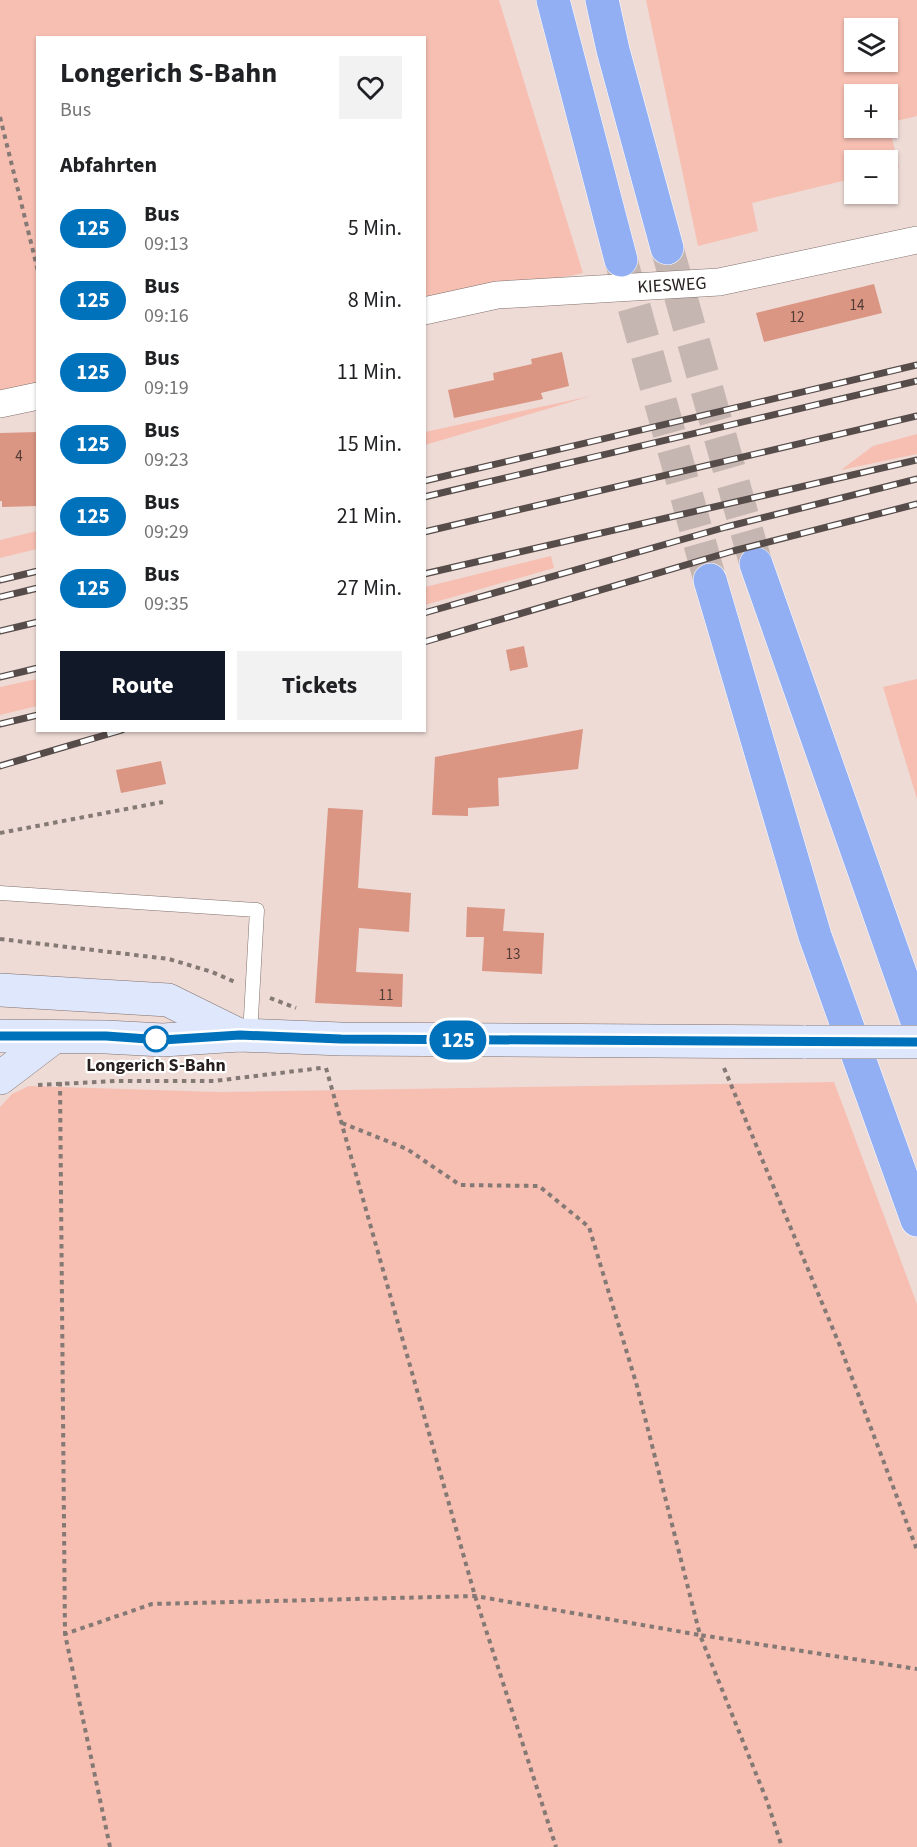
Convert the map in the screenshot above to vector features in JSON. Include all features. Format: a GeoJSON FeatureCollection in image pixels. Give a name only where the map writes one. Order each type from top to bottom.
{"type":"FeatureCollection","features":[{"type":"Feature","properties":{"kind":"highway"},"geometry":{"type":"LineString","coordinates":[[553,0],[621,260]]}},
{"type":"Feature","properties":{"kind":"highway"},"geometry":{"type":"LineString","coordinates":[[603,0],[613,50],[667,248]]}},
{"type":"Feature","properties":{"kind":"highway"},"geometry":{"type":"LineString","coordinates":[[612,0],[613,50]]}},
{"type":"Feature","properties":{"kind":"highway"},"geometry":{"type":"LineString","coordinates":[[756,564],[917,1021]]}},
{"type":"Feature","properties":{"kind":"highway"},"geometry":{"type":"LineString","coordinates":[[710,580],[815,936],[917,1220]]}},
{"type":"Feature","properties":{"kind":"street","name":"KIESWEG"},"geometry":{"type":"LineString","coordinates":[[426,311],[497,295],[719,282],[917,240]]}},
{"type":"Feature","properties":{"kind":"street"},"geometry":{"type":"LineString","coordinates":[[0,404],[36,396]]}},
{"type":"Feature","properties":{"kind":"street"},"geometry":{"type":"LineString","coordinates":[[3,989],[168,1000],[245,1035]]}},
{"type":"Feature","properties":{"kind":"street"},"geometry":{"type":"LineString","coordinates":[[0,1036],[106,1036],[162,1040],[245,1035],[353,1039],[917,1042]]}},
{"type":"Feature","properties":{"kind":"street"},"geometry":{"type":"LineString","coordinates":[[15,1082],[54,1037]]}},
{"type":"Feature","properties":{"kind":"lane"},"geometry":{"type":"LineString","coordinates":[[0,893],[257,910],[253,990],[245,1035]]}},
{"type":"Feature","properties":{"kind":"path"},"geometry":{"type":"LineString","coordinates":[[0,117],[36,263]]}},
{"type":"Feature","properties":{"kind":"path"},"geometry":{"type":"LineString","coordinates":[[0,833],[163,802]]}},
{"type":"Feature","properties":{"kind":"path"},"geometry":{"type":"LineString","coordinates":[[0,939],[169,958],[212,972],[299,1009]]}},
{"type":"Feature","properties":{"kind":"path"},"geometry":{"type":"LineString","coordinates":[[712,1067],[724,1067],[840,1346],[917,1550]]}},
{"type":"Feature","properties":{"kind":"path"},"geometry":{"type":"LineString","coordinates":[[326,1068],[476,1596],[556,1847]]}},
{"type":"Feature","properties":{"kind":"path"},"geometry":{"type":"LineString","coordinates":[[15,1082],[214,1081],[337,1068]]}},
{"type":"Feature","properties":{"kind":"path"},"geometry":{"type":"LineString","coordinates":[[60,1082],[65,1634],[110,1847]]}},
{"type":"Feature","properties":{"kind":"path"},"geometry":{"type":"LineString","coordinates":[[342,1123],[407,1149],[459,1185],[539,1186],[589,1227],[637,1386],[700,1635],[767,1801],[782,1847]]}},
{"type":"Feature","properties":{"kind":"path"},"geometry":{"type":"LineString","coordinates":[[65,1634],[152,1604],[476,1596],[700,1635],[917,1669]]}},
{"type":"Feature","properties":{"kind":"shaded area"},"geometry":{"type":"Polygon","coordinates":[[[0,0],[499,0],[583,273],[426,306],[426,36],[36,36],[36,391],[0,399],[0,0]]]}},
{"type":"Feature","properties":{"kind":"shaded area"},"geometry":{"type":"Polygon","coordinates":[[[646,0],[917,0],[917,116],[898,121],[898,84],[844,84],[844,138],[892,138],[895,150],[844,150],[844,181],[752,203],[758,231],[698,246],[646,0]]]}},
{"type":"Feature","properties":{"kind":"shaded area"},"geometry":{"type":"Polygon","coordinates":[[[591,396],[426,445],[426,432],[591,396]]]}},
{"type":"Feature","properties":{"kind":"shaded area"},"geometry":{"type":"Polygon","coordinates":[[[917,434],[917,454],[841,470],[873,446],[917,434]]]}},
{"type":"Feature","properties":{"kind":"shaded area"},"geometry":{"type":"Polygon","coordinates":[[[36,531],[36,549],[0,558],[0,540],[36,531]]]}},
{"type":"Feature","properties":{"kind":"shaded area"},"geometry":{"type":"Polygon","coordinates":[[[551,556],[554,568],[426,605],[426,587],[551,556]]]}},
{"type":"Feature","properties":{"kind":"shaded area"},"geometry":{"type":"Polygon","coordinates":[[[36,679],[36,706],[0,715],[0,687],[36,679]]]}},
{"type":"Feature","properties":{"kind":"shaded area"},"geometry":{"type":"Polygon","coordinates":[[[917,679],[917,799],[883,687],[917,679]]]}},
{"type":"Feature","properties":{"kind":"shaded area"},"geometry":{"type":"Polygon","coordinates":[[[834,1082],[917,1304],[917,1847],[0,1847],[0,1107],[12,1094],[29,1086],[218,1092],[834,1082]]]}},
{"type":"Feature","properties":{"kind":"building"},"geometry":{"type":"Polygon","coordinates":[[[874,284],[882,313],[764,342],[756,313],[874,284]]]}},
{"type":"Feature","properties":{"kind":"building"},"geometry":{"type":"Polygon","coordinates":[[[562,352],[569,386],[541,393],[543,399],[454,418],[448,390],[494,380],[493,373],[532,364],[531,359],[562,352]]]}},
{"type":"Feature","properties":{"kind":"building"},"geometry":{"type":"Polygon","coordinates":[[[36,432],[36,506],[2,507],[2,501],[0,501],[0,433],[36,432]]]}},
{"type":"Feature","properties":{"kind":"building"},"geometry":{"type":"Polygon","coordinates":[[[524,646],[528,667],[510,671],[506,650],[524,646]]]}},
{"type":"Feature","properties":{"kind":"building"},"geometry":{"type":"Polygon","coordinates":[[[583,729],[578,769],[498,778],[499,806],[468,808],[468,816],[432,815],[435,757],[583,729]]]}},
{"type":"Feature","properties":{"kind":"building"},"geometry":{"type":"Polygon","coordinates":[[[161,761],[166,784],[121,793],[116,770],[161,761]]]}},
{"type":"Feature","properties":{"kind":"building"},"geometry":{"type":"Polygon","coordinates":[[[328,808],[363,810],[358,888],[411,893],[409,932],[359,928],[356,972],[403,974],[402,1007],[315,1003],[328,808]]]}},
{"type":"Feature","properties":{"kind":"building"},"geometry":{"type":"Polygon","coordinates":[[[467,907],[505,909],[503,931],[544,933],[542,974],[482,971],[484,937],[466,937],[467,907]]]}},
{"type":"Feature","properties":{"kind":"tunnel"},"geometry":{"type":"LineString","coordinates":[[667,248],[756,564]]}},
{"type":"Feature","properties":{"kind":"tunnel"},"geometry":{"type":"LineString","coordinates":[[621,260],[710,580]]}},
{"type":"Feature","properties":{"kind":"railway"},"geometry":{"type":"LineString","coordinates":[[426,481],[917,365]]}},
{"type":"Feature","properties":{"kind":"railway"},"geometry":{"type":"LineString","coordinates":[[426,497],[917,381]]}},
{"type":"Feature","properties":{"kind":"railway"},"geometry":{"type":"LineString","coordinates":[[426,532],[917,416]]}},
{"type":"Feature","properties":{"kind":"railway"},"geometry":{"type":"LineString","coordinates":[[426,574],[917,460]]}},
{"type":"Feature","properties":{"kind":"railway"},"geometry":{"type":"LineString","coordinates":[[426,612],[726,527],[917,479]]}},
{"type":"Feature","properties":{"kind":"railway"},"geometry":{"type":"LineString","coordinates":[[426,641],[733,551],[917,504]]}},
{"type":"Feature","properties":{"kind":"railway"},"geometry":{"type":"LineString","coordinates":[[0,580],[36,571]]}},
{"type":"Feature","properties":{"kind":"railway"},"geometry":{"type":"LineString","coordinates":[[0,597],[36,588]]}},
{"type":"Feature","properties":{"kind":"railway"},"geometry":{"type":"LineString","coordinates":[[0,631],[36,622]]}},
{"type":"Feature","properties":{"kind":"railway"},"geometry":{"type":"LineString","coordinates":[[0,677],[36,668]]}},
{"type":"Feature","properties":{"kind":"railway"},"geometry":{"type":"LineString","coordinates":[[0,724],[36,715]]}},
{"type":"Feature","properties":{"kind":"railway"},"geometry":{"type":"LineString","coordinates":[[0,766],[115,732]]}},
{"type":"Feature","properties":{"kind":"bus line","name":"125"},"geometry":{"type":"LineString","coordinates":[[0,1036],[106,1036],[162,1040],[240,1035],[341,1039],[917,1042]]}},
{"type":"Feature","properties":{"kind":"place","name":"Longerich S-Bahn"},"geometry":{"type":"Point","coordinates":[156,1039]}}]}
